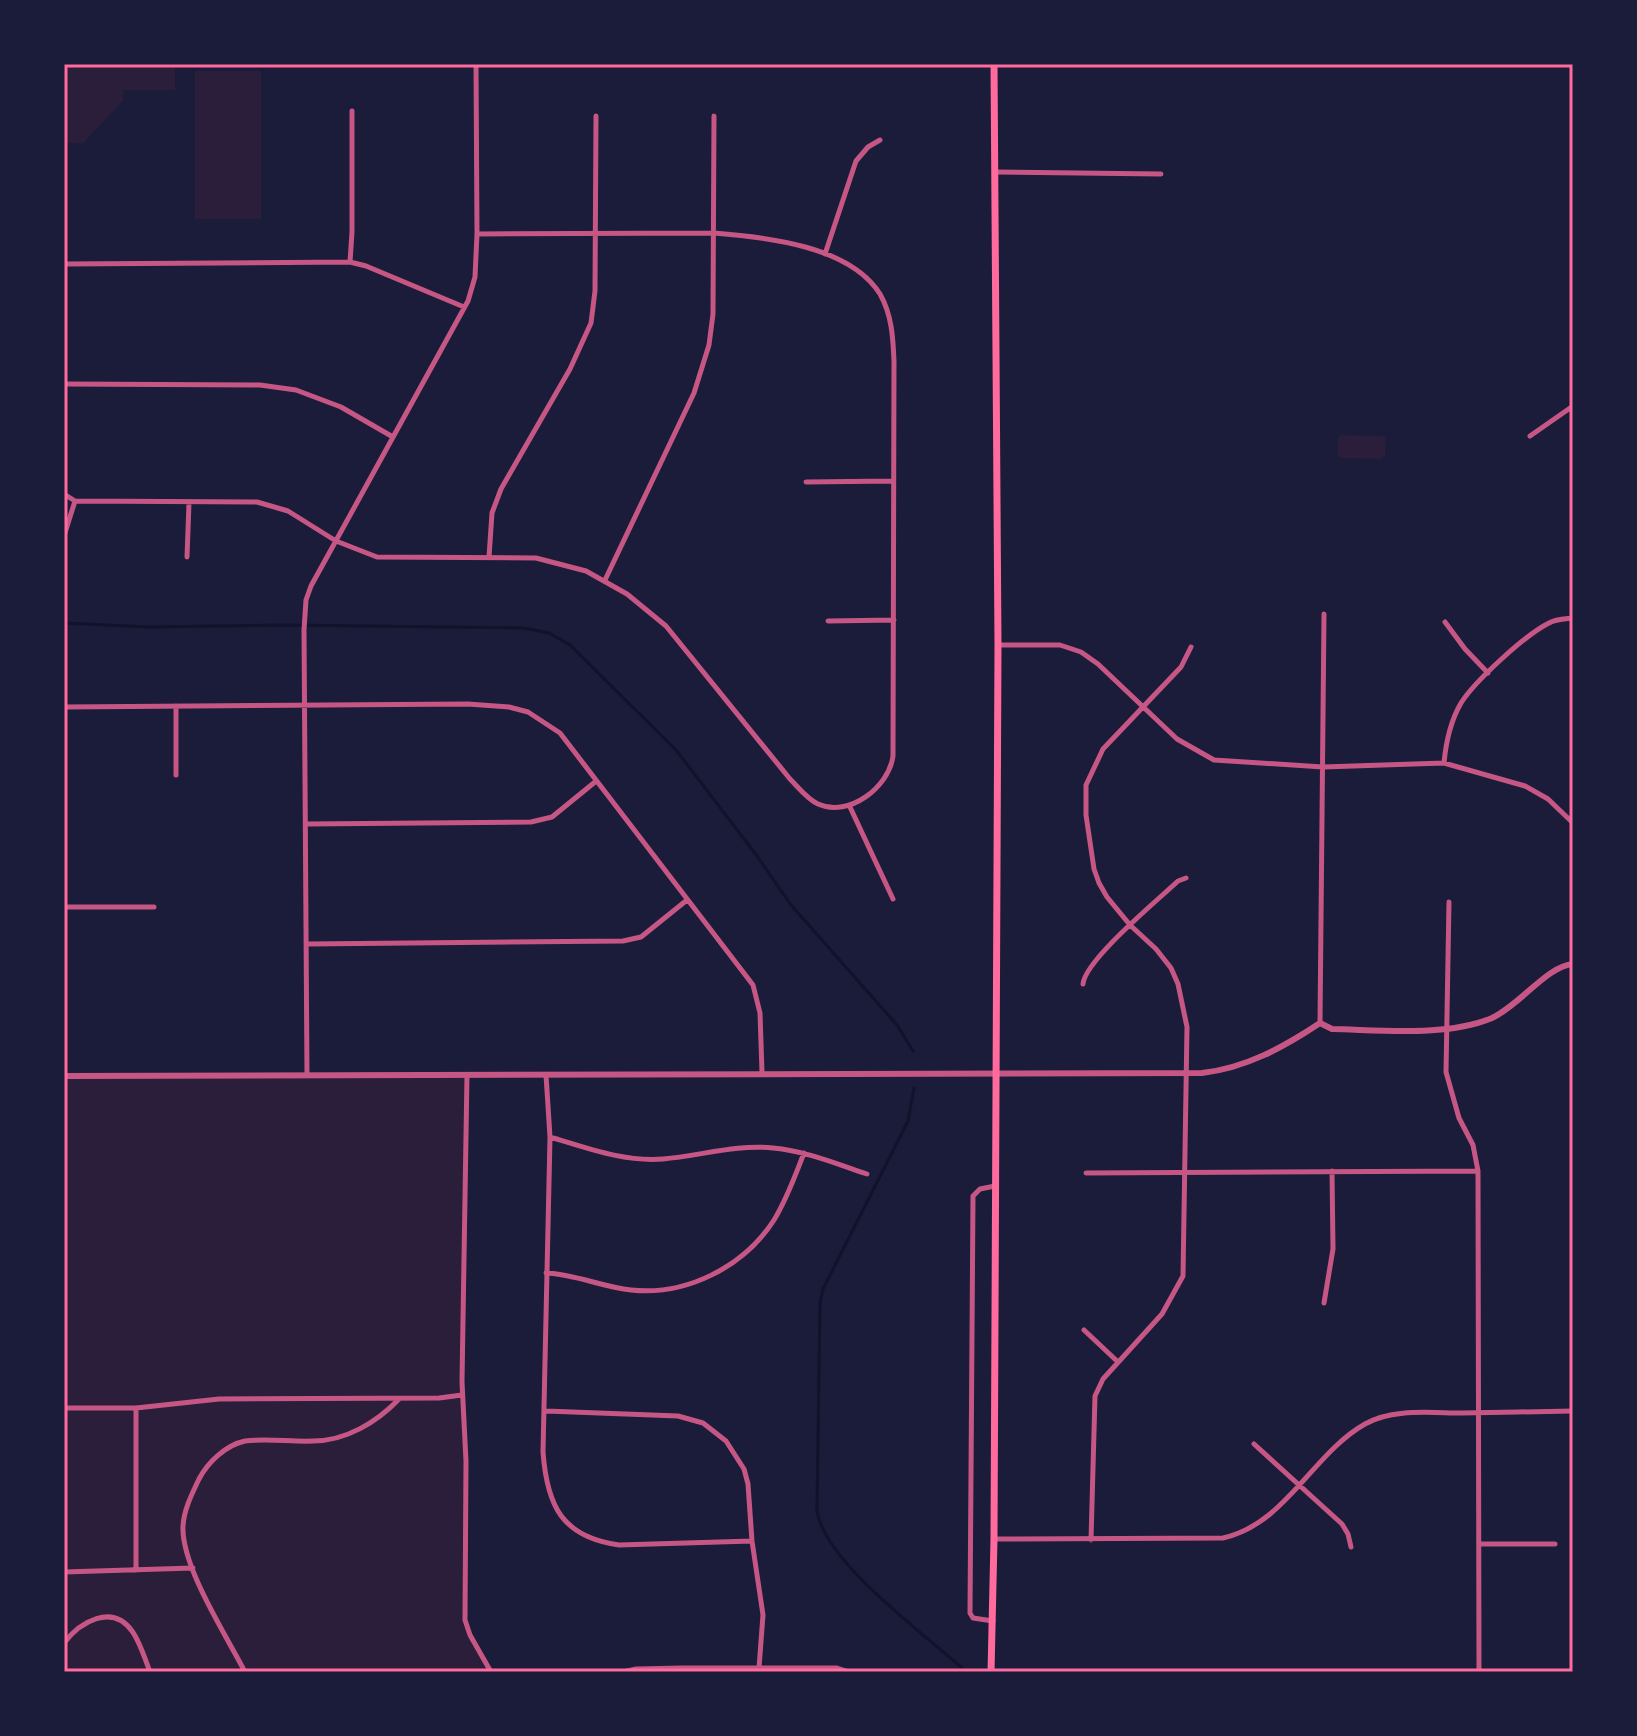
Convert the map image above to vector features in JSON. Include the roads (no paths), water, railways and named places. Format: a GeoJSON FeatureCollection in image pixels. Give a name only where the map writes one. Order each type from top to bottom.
{"type":"FeatureCollection","features":[{"type":"Feature","properties":{"kind":"main road"},"geometry":{"type":"LineString","coordinates":[[991,1672],[998,645],[994,64]]}},
{"type":"Feature","properties":{"kind":"street"},"geometry":{"type":"LineString","coordinates":[[307,1075],[304,620],[311,586],[464,307],[475,277],[476,64]]}},
{"type":"Feature","properties":{"kind":"street"},"geometry":{"type":"LineString","coordinates":[[350,262],[352,111]]}},
{"type":"Feature","properties":{"kind":"street"},"geometry":{"type":"LineString","coordinates":[[489,557],[492,513],[501,489],[570,369],[591,323],[595,291],[596,116]]}},
{"type":"Feature","properties":{"kind":"street"},"geometry":{"type":"LineString","coordinates":[[605,580],[643,505],[704,367],[713,314],[714,116]]}},
{"type":"Feature","properties":{"kind":"street"},"geometry":{"type":"LineString","coordinates":[[825,254],[856,161],[868,147],[880,140]]}},
{"type":"Feature","properties":{"kind":"street"},"geometry":{"type":"LineString","coordinates":[[994,172],[1161,174]]}},
{"type":"Feature","properties":{"kind":"street"},"geometry":{"type":"LineString","coordinates":[[64,494],[75,501],[257,502],[276,506],[336,541],[377,557],[536,558],[569,565],[605,580],[648,609],[666,626],[790,779],[810,799],[826,807],[850,807],[880,783],[892,765],[894,361],[889,314],[879,293],[861,273],[825,254],[786,243],[714,233],[477,234]]}},
{"type":"Feature","properties":{"kind":"street"},"geometry":{"type":"LineString","coordinates":[[64,264],[350,262],[464,307]]}},
{"type":"Feature","properties":{"kind":"street"},"geometry":{"type":"LineString","coordinates":[[64,384],[260,385],[296,390],[341,407],[393,437]]}},
{"type":"Feature","properties":{"kind":"street"},"geometry":{"type":"LineString","coordinates":[[1530,436],[1573,406]]}},
{"type":"Feature","properties":{"kind":"street"},"geometry":{"type":"LineString","coordinates":[[806,482],[893,481]]}},
{"type":"Feature","properties":{"kind":"street"},"geometry":{"type":"LineString","coordinates":[[64,536],[75,501]]}},
{"type":"Feature","properties":{"kind":"street"},"geometry":{"type":"LineString","coordinates":[[187,557],[189,503]]}},
{"type":"Feature","properties":{"kind":"street"},"geometry":{"type":"LineString","coordinates":[[1320,1023],[1324,614]]}},
{"type":"Feature","properties":{"kind":"street"},"geometry":{"type":"LineString","coordinates":[[1444,763],[1447,736],[1462,702],[1488,673],[1535,632],[1550,622],[1573,618]]}},
{"type":"Feature","properties":{"kind":"street"},"geometry":{"type":"LineString","coordinates":[[828,621],[894,620]]}},
{"type":"Feature","properties":{"kind":"street"},"geometry":{"type":"LineString","coordinates":[[1445,622],[1488,673]]}},
{"type":"Feature","properties":{"kind":"street"},"geometry":{"type":"LineString","coordinates":[[998,645],[1060,645],[1081,652],[1177,739],[1214,760],[1323,767],[1444,763],[1525,786],[1548,799],[1573,823]]}},
{"type":"Feature","properties":{"kind":"street"},"geometry":{"type":"LineString","coordinates":[[1091,1540],[1095,1396],[1103,1379],[1162,1314],[1183,1276],[1187,1045],[1184,1004],[1171,968],[1107,897],[1094,869],[1086,815],[1086,785],[1103,749],[1181,667],[1191,647]]}},
{"type":"Feature","properties":{"kind":"street"},"geometry":{"type":"LineString","coordinates":[[64,707],[468,704],[509,707],[536,716],[560,733],[753,985],[758,997],[762,1072]]}},
{"type":"Feature","properties":{"kind":"street"},"geometry":{"type":"LineString","coordinates":[[176,706],[176,775]]}},
{"type":"Feature","properties":{"kind":"street"},"geometry":{"type":"LineString","coordinates":[[307,824],[531,822],[552,817],[595,782]]}},
{"type":"Feature","properties":{"kind":"street"},"geometry":{"type":"LineString","coordinates":[[850,807],[893,899]]}},
{"type":"Feature","properties":{"kind":"street"},"geometry":{"type":"LineString","coordinates":[[1083,984],[1089,969],[1130,925],[1178,881],[1186,878]]}},
{"type":"Feature","properties":{"kind":"street"},"geometry":{"type":"LineString","coordinates":[[308,944],[623,941],[641,937],[687,900]]}},
{"type":"Feature","properties":{"kind":"street"},"geometry":{"type":"LineString","coordinates":[[1449,902],[1446,1060],[1449,1088],[1459,1118],[1473,1145],[1478,1171],[1479,1672]]}},
{"type":"Feature","properties":{"kind":"street"},"geometry":{"type":"LineString","coordinates":[[64,907],[154,907]]}},
{"type":"Feature","properties":{"kind":"street"},"geometry":{"type":"LineString","coordinates":[[1320,1023],[1332,1029],[1447,1028],[1473,1024],[1520,1001],[1555,970],[1573,964]]}},
{"type":"Feature","properties":{"kind":"street"},"geometry":{"type":"LineString","coordinates":[[64,1076],[1185,1073],[1221,1071],[1240,1065],[1269,1053],[1320,1023]]}},
{"type":"Feature","properties":{"kind":"street"},"geometry":{"type":"LineString","coordinates":[[467,1075],[462,1395],[466,1461],[465,1620],[491,1672]]}},
{"type":"Feature","properties":{"kind":"street"},"geometry":{"type":"LineString","coordinates":[[546,1075],[550,1137],[543,1452],[553,1504],[565,1522],[583,1536],[619,1545],[752,1541]]}},
{"type":"Feature","properties":{"kind":"street"},"geometry":{"type":"LineString","coordinates":[[550,1137],[611,1155],[642,1159],[664,1159],[747,1147],[773,1148],[804,1153],[867,1174]]}},
{"type":"Feature","properties":{"kind":"street"},"geometry":{"type":"LineString","coordinates":[[546,1273],[636,1291],[673,1289],[694,1284],[742,1255],[758,1240],[783,1204],[804,1153]]}},
{"type":"Feature","properties":{"kind":"street"},"geometry":{"type":"LineString","coordinates":[[1324,1303],[1333,1249],[1332,1171]]}},
{"type":"Feature","properties":{"kind":"street"},"geometry":{"type":"LineString","coordinates":[[1086,1173],[1478,1171]]}},
{"type":"Feature","properties":{"kind":"street"},"geometry":{"type":"LineString","coordinates":[[993,1621],[973,1618],[970,1613],[973,1196],[980,1189],[996,1186]]}},
{"type":"Feature","properties":{"kind":"street"},"geometry":{"type":"LineString","coordinates":[[1084,1330],[1118,1362]]}},
{"type":"Feature","properties":{"kind":"street"},"geometry":{"type":"LineString","coordinates":[[64,1408],[136,1408],[219,1399],[399,1399],[462,1395]]}},
{"type":"Feature","properties":{"kind":"street"},"geometry":{"type":"LineString","coordinates":[[245,1672],[193,1568],[184,1541],[185,1515],[201,1476],[218,1455],[245,1441],[315,1441],[338,1437],[376,1419],[399,1399]]}},
{"type":"Feature","properties":{"kind":"street"},"geometry":{"type":"LineString","coordinates":[[136,1408],[136,1570]]}},
{"type":"Feature","properties":{"kind":"street"},"geometry":{"type":"LineString","coordinates":[[546,1411],[678,1416],[703,1423],[726,1441],[744,1469],[748,1484],[752,1541],[763,1615],[759,1668]]}},
{"type":"Feature","properties":{"kind":"street"},"geometry":{"type":"LineString","coordinates":[[994,1539],[1231,1537],[1269,1514],[1340,1440],[1374,1419],[1406,1414],[1573,1411]]}},
{"type":"Feature","properties":{"kind":"street"},"geometry":{"type":"LineString","coordinates":[[1254,1444],[1342,1524],[1351,1547]]}},
{"type":"Feature","properties":{"kind":"street"},"geometry":{"type":"LineString","coordinates":[[1480,1544],[1555,1544]]}},
{"type":"Feature","properties":{"kind":"street"},"geometry":{"type":"LineString","coordinates":[[64,1572],[193,1568]]}},
{"type":"Feature","properties":{"kind":"street"},"geometry":{"type":"LineString","coordinates":[[64,1643],[90,1619],[104,1616],[116,1618],[134,1632],[150,1672]]}},
{"type":"Feature","properties":{"kind":"street"},"geometry":{"type":"LineString","coordinates":[[623,1672],[636,1669],[837,1668],[849,1672]]}},
{"type":"Feature","properties":{"kind":"waterway"},"geometry":{"type":"LineString","coordinates":[[64,623],[148,627],[524,628],[549,633],[570,645],[676,750],[791,905],[897,1025],[913,1051]]}},
{"type":"Feature","properties":{"kind":"waterway"},"geometry":{"type":"LineString","coordinates":[[914,1088],[908,1121],[823,1289],[820,1303],[817,1511],[824,1531],[856,1574],[962,1668]]}}]}
